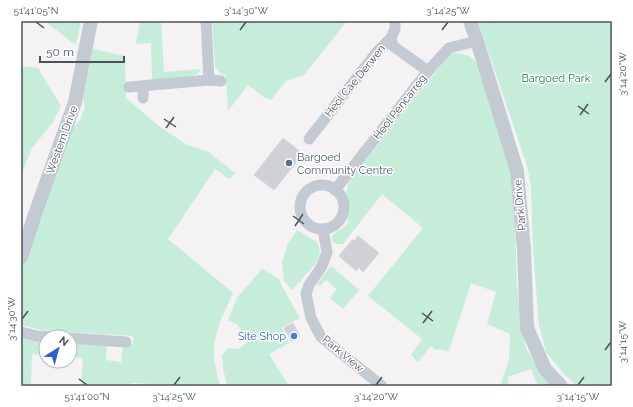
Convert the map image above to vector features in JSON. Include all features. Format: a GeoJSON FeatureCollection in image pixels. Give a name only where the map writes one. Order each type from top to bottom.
{"type":"FeatureCollection","features":[{"type":"Feature","properties":{"kind":"street","name":"Western Drive"},"geometry":{"type":"LineString","coordinates":[[21,256],[75,102],[91,21]]}},
{"type":"Feature","properties":{"kind":"street"},"geometry":{"type":"LineString","coordinates":[[206,21],[209,80]]}},
{"type":"Feature","properties":{"kind":"street","name":"Heol Cae Derwen"},"geometry":{"type":"LineString","coordinates":[[309,139],[377,52],[391,38],[395,29],[395,21]]}},
{"type":"Feature","properties":{"kind":"street","name":"Park Drive"},"geometry":{"type":"LineString","coordinates":[[470,21],[517,171],[524,249],[527,328],[545,369],[561,386]]}},
{"type":"Feature","properties":{"kind":"street"},"geometry":{"type":"LineString","coordinates":[[391,38],[394,46],[428,71]]}},
{"type":"Feature","properties":{"kind":"street","name":"Heol Pencarreg"},"geometry":{"type":"LineString","coordinates":[[335,190],[428,71],[449,48],[477,41]]}},
{"type":"Feature","properties":{"kind":"street"},"geometry":{"type":"LineString","coordinates":[[129,87],[209,80],[221,81]]}},
{"type":"Feature","properties":{"kind":"street"},"geometry":{"type":"LineString","coordinates":[[143,86],[143,98]]}},
{"type":"Feature","properties":{"kind":"street"},"geometry":{"type":"LineString","coordinates":[[315,186],[329,186],[335,190],[340,195],[343,202],[344,210],[341,217],[337,223],[330,227],[323,229],[311,226],[302,216],[300,209],[300,202],[303,195],[315,186]]}},
{"type":"Feature","properties":{"kind":"street","name":"Park View"},"geometry":{"type":"LineString","coordinates":[[323,229],[327,252],[322,266],[309,285],[306,294],[311,318],[321,338],[380,385]]}},
{"type":"Feature","properties":{"kind":"street"},"geometry":{"type":"LineString","coordinates":[[21,332],[38,336]]}},
{"type":"Feature","properties":{"kind":"street"},"geometry":{"type":"LineString","coordinates":[[78,339],[126,342]]}},
{"type":"Feature","properties":{"kind":"green space"},"geometry":{"type":"Polygon","coordinates":[[[44,21],[81,21],[76,45],[44,21]]]}},
{"type":"Feature","properties":{"kind":"green space"},"geometry":{"type":"Polygon","coordinates":[[[140,21],[161,21],[164,72],[201,69],[197,74],[189,77],[152,80],[151,43],[136,44],[140,21]]]}},
{"type":"Feature","properties":{"kind":"green space"},"geometry":{"type":"Polygon","coordinates":[[[212,21],[347,21],[304,75],[286,81],[271,100],[265,98],[248,85],[228,111],[226,76],[219,72],[215,66],[212,21]]]}},
{"type":"Feature","properties":{"kind":"green space","name":"Bargoed Park"},"geometry":{"type":"Polygon","coordinates":[[[478,21],[612,21],[612,386],[578,386],[564,374],[546,352],[539,325],[533,250],[531,186],[527,166],[478,21]]]}},
{"type":"Feature","properties":{"kind":"green space"},"geometry":{"type":"Polygon","coordinates":[[[93,49],[125,56],[126,98],[159,126],[187,145],[207,151],[235,173],[229,179],[215,169],[168,239],[233,293],[221,319],[214,343],[214,361],[220,386],[153,386],[153,384],[131,383],[131,386],[81,386],[83,358],[78,358],[78,343],[107,345],[106,360],[121,362],[124,346],[133,344],[133,336],[78,332],[78,329],[38,329],[21,325],[21,271],[72,129],[80,120],[85,107],[83,97],[93,49]]]}},
{"type":"Feature","properties":{"kind":"green space"},"geometry":{"type":"Polygon","coordinates":[[[455,53],[467,55],[476,62],[509,158],[514,187],[517,285],[522,329],[526,348],[537,367],[553,386],[538,386],[531,369],[507,377],[509,386],[502,386],[501,383],[509,360],[510,334],[487,324],[496,292],[471,283],[449,351],[439,349],[435,350],[431,346],[418,362],[411,355],[422,339],[368,296],[423,228],[382,194],[343,244],[336,244],[332,241],[332,236],[348,223],[348,202],[346,194],[349,182],[449,55],[455,53]]]}},
{"type":"Feature","properties":{"kind":"green space"},"geometry":{"type":"Polygon","coordinates":[[[21,66],[38,68],[61,106],[53,122],[32,148],[21,175],[21,66]]]}},
{"type":"Feature","properties":{"kind":"green space"},"geometry":{"type":"Polygon","coordinates":[[[297,230],[317,242],[320,251],[318,261],[292,290],[284,281],[282,264],[287,245],[297,230]]]}},
{"type":"Feature","properties":{"kind":"green space"},"geometry":{"type":"Polygon","coordinates":[[[331,266],[359,290],[343,309],[330,298],[337,289],[326,280],[320,286],[317,284],[331,266]]]}},
{"type":"Feature","properties":{"kind":"green space"},"geometry":{"type":"Polygon","coordinates":[[[262,269],[279,279],[300,318],[282,328],[289,343],[269,354],[289,386],[227,386],[222,355],[228,348],[238,349],[248,342],[238,325],[228,320],[237,298],[262,269]]]}},
{"type":"Feature","properties":{"kind":"green space"},"geometry":{"type":"Polygon","coordinates":[[[21,334],[38,339],[38,354],[32,354],[31,386],[21,386],[21,334]]]}},
{"type":"Feature","properties":{"kind":"building"},"geometry":{"type":"Polygon","coordinates":[[[283,138],[303,154],[274,190],[254,175],[283,138]]]}},
{"type":"Feature","properties":{"kind":"building"},"geometry":{"type":"Polygon","coordinates":[[[358,236],[379,253],[363,272],[359,268],[356,271],[339,256],[352,240],[354,241],[358,236]]]}},
{"type":"Feature","properties":{"kind":"building"},"geometry":{"type":"Polygon","coordinates":[[[293,323],[300,336],[291,341],[284,328],[293,323]]]}},
{"type":"Feature","properties":{"kind":"place","name":"Bargoed Community Centre"},"geometry":{"type":"Point","coordinates":[289,163]}},
{"type":"Feature","properties":{"kind":"place","name":"Site Shop"},"geometry":{"type":"Point","coordinates":[294,336]}}]}
